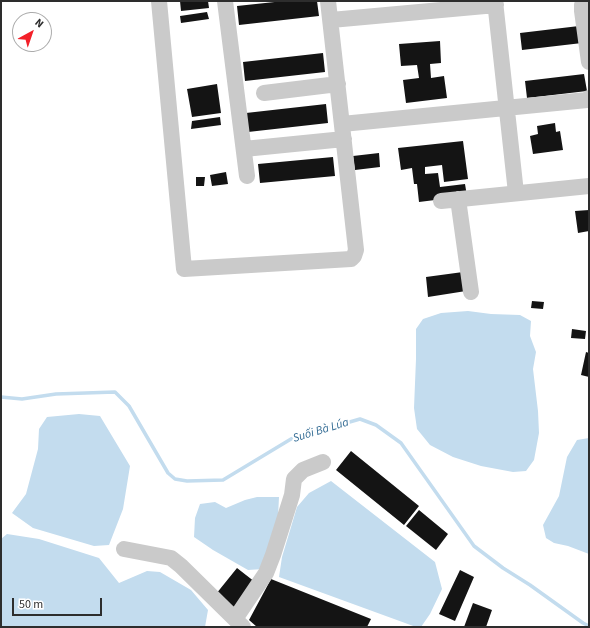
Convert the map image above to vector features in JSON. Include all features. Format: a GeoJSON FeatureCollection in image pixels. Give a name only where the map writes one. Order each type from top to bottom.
{"type":"FeatureCollection","features":[{"type":"Feature","properties":{"kind":"street"},"geometry":{"type":"LineString","coordinates":[[159,1],[184,269],[351,259],[354,256],[356,250],[328,1]]}},
{"type":"Feature","properties":{"kind":"street"},"geometry":{"type":"LineString","coordinates":[[225,1],[247,176]]}},
{"type":"Feature","properties":{"kind":"street"},"geometry":{"type":"LineString","coordinates":[[584,1],[582,11],[589,62]]}},
{"type":"Feature","properties":{"kind":"street"},"geometry":{"type":"LineString","coordinates":[[331,20],[495,3],[516,193]]}},
{"type":"Feature","properties":{"kind":"street"},"geometry":{"type":"LineString","coordinates":[[264,93],[338,84]]}},
{"type":"Feature","properties":{"kind":"street"},"geometry":{"type":"LineString","coordinates":[[342,124],[587,100],[589,98]]}},
{"type":"Feature","properties":{"kind":"street"},"geometry":{"type":"LineString","coordinates":[[244,149],[344,139]]}},
{"type":"Feature","properties":{"kind":"street"},"geometry":{"type":"LineString","coordinates":[[441,201],[589,186]]}},
{"type":"Feature","properties":{"kind":"street"},"geometry":{"type":"LineString","coordinates":[[458,199],[472,292]]}},
{"type":"Feature","properties":{"kind":"street"},"geometry":{"type":"LineString","coordinates":[[124,549],[171,558],[239,623],[266,573],[273,555],[289,502],[294,479],[304,470],[323,462]]}},
{"type":"Feature","properties":{"kind":"water"},"geometry":{"type":"Polygon","coordinates":[[[468,311],[491,314],[520,315],[531,321],[530,336],[536,352],[533,369],[539,433],[534,460],[526,471],[513,472],[481,466],[453,457],[430,445],[417,429],[414,408],[416,329],[423,319],[441,313],[468,311]]]}},
{"type":"Feature","properties":{"kind":"water"},"geometry":{"type":"Polygon","coordinates":[[[79,414],[100,416],[130,466],[123,509],[109,545],[94,546],[33,528],[12,513],[26,494],[38,449],[39,429],[47,417],[79,414]]]}},
{"type":"Feature","properties":{"kind":"water"},"geometry":{"type":"Polygon","coordinates":[[[589,438],[589,554],[568,546],[554,543],[546,538],[543,525],[559,496],[567,457],[577,440],[589,438]]]}},
{"type":"Feature","properties":{"kind":"water"},"geometry":{"type":"Polygon","coordinates":[[[331,481],[435,562],[442,589],[430,614],[421,627],[416,627],[279,577],[282,557],[297,507],[309,493],[331,481]]]}},
{"type":"Feature","properties":{"kind":"water"},"geometry":{"type":"Polygon","coordinates":[[[257,497],[279,497],[278,517],[263,569],[248,570],[194,537],[195,518],[200,504],[215,502],[226,508],[257,497]]]}},
{"type":"Feature","properties":{"kind":"water"},"geometry":{"type":"Polygon","coordinates":[[[7,534],[39,539],[99,558],[119,583],[147,571],[160,572],[191,590],[208,610],[205,627],[1,627],[1,539],[7,534]]]}},
{"type":"Feature","properties":{"kind":"building"},"geometry":{"type":"Polygon","coordinates":[[[180,1],[208,1],[209,8],[181,11],[180,1]]]}},
{"type":"Feature","properties":{"kind":"building"},"geometry":{"type":"Polygon","coordinates":[[[284,1],[317,1],[319,16],[239,25],[237,6],[284,1]]]}},
{"type":"Feature","properties":{"kind":"building"},"geometry":{"type":"Polygon","coordinates":[[[207,12],[209,19],[181,23],[180,16],[207,12]]]}},
{"type":"Feature","properties":{"kind":"building"},"geometry":{"type":"Polygon","coordinates":[[[579,26],[582,43],[522,50],[520,33],[579,26]]]}},
{"type":"Feature","properties":{"kind":"building"},"geometry":{"type":"Polygon","coordinates":[[[440,41],[441,63],[430,64],[431,78],[444,76],[447,98],[406,103],[403,80],[419,78],[417,65],[401,66],[399,44],[440,41]]]}},
{"type":"Feature","properties":{"kind":"building"},"geometry":{"type":"Polygon","coordinates":[[[323,53],[325,72],[245,81],[243,62],[323,53]]]}},
{"type":"Feature","properties":{"kind":"building"},"geometry":{"type":"Polygon","coordinates":[[[584,74],[587,91],[527,98],[525,81],[584,74]]]}},
{"type":"Feature","properties":{"kind":"building"},"geometry":{"type":"Polygon","coordinates":[[[217,84],[221,113],[192,117],[187,89],[217,84]]]}},
{"type":"Feature","properties":{"kind":"building"},"geometry":{"type":"Polygon","coordinates":[[[326,104],[328,123],[248,132],[246,113],[326,104]]]}},
{"type":"Feature","properties":{"kind":"building"},"geometry":{"type":"Polygon","coordinates":[[[220,117],[221,125],[191,129],[192,121],[220,117]]]}},
{"type":"Feature","properties":{"kind":"building"},"geometry":{"type":"Polygon","coordinates":[[[555,123],[556,132],[560,131],[563,150],[533,154],[530,136],[538,134],[537,126],[555,123]]]}},
{"type":"Feature","properties":{"kind":"building"},"geometry":{"type":"Polygon","coordinates":[[[463,141],[468,179],[444,182],[442,165],[425,167],[425,174],[438,173],[440,187],[465,184],[467,196],[419,202],[417,184],[414,184],[412,168],[401,170],[398,148],[463,141]]]}},
{"type":"Feature","properties":{"kind":"building"},"geometry":{"type":"Polygon","coordinates":[[[379,153],[380,167],[355,170],[353,156],[379,153]]]}},
{"type":"Feature","properties":{"kind":"building"},"geometry":{"type":"Polygon","coordinates":[[[333,157],[335,176],[260,183],[258,164],[333,157]]]}},
{"type":"Feature","properties":{"kind":"building"},"geometry":{"type":"Polygon","coordinates":[[[226,172],[228,184],[212,186],[210,175],[226,172]]]}},
{"type":"Feature","properties":{"kind":"building"},"geometry":{"type":"Polygon","coordinates":[[[196,177],[205,177],[204,186],[196,186],[196,177]]]}},
{"type":"Feature","properties":{"kind":"building"},"geometry":{"type":"Polygon","coordinates":[[[589,210],[589,231],[578,233],[575,211],[589,210]]]}},
{"type":"Feature","properties":{"kind":"building"},"geometry":{"type":"Polygon","coordinates":[[[463,272],[466,291],[428,297],[426,277],[463,272]]]}},
{"type":"Feature","properties":{"kind":"building"},"geometry":{"type":"Polygon","coordinates":[[[532,301],[544,302],[543,309],[531,308],[532,301]]]}},
{"type":"Feature","properties":{"kind":"building"},"geometry":{"type":"Polygon","coordinates":[[[572,329],[586,331],[585,339],[571,338],[572,329]]]}},
{"type":"Feature","properties":{"kind":"building"},"geometry":{"type":"Polygon","coordinates":[[[586,352],[589,353],[589,377],[581,375],[586,352]]]}},
{"type":"Feature","properties":{"kind":"building"},"geometry":{"type":"Polygon","coordinates":[[[351,451],[419,506],[404,525],[336,470],[351,451]]]}},
{"type":"Feature","properties":{"kind":"building"},"geometry":{"type":"Polygon","coordinates":[[[419,510],[448,534],[436,550],[406,526],[419,510]]]}},
{"type":"Feature","properties":{"kind":"building"},"geometry":{"type":"Polygon","coordinates":[[[237,568],[255,582],[235,608],[216,594],[237,568]]]}},
{"type":"Feature","properties":{"kind":"building"},"geometry":{"type":"Polygon","coordinates":[[[460,570],[474,577],[455,621],[439,614],[460,570]]]}},
{"type":"Feature","properties":{"kind":"building"},"geometry":{"type":"Polygon","coordinates":[[[271,579],[371,619],[367,627],[257,627],[249,620],[271,579]]]}},
{"type":"Feature","properties":{"kind":"building"},"geometry":{"type":"Polygon","coordinates":[[[473,603],[492,610],[486,627],[464,627],[473,603]]]}},
{"type":"Feature","properties":{"kind":"waterway","name":"Suối Bà Lúa"},"geometry":{"type":"LineString","coordinates":[[1,397],[22,399],[56,394],[115,392],[129,406],[168,473],[175,479],[187,481],[223,480],[291,439],[360,419],[376,425],[401,443],[474,546],[503,568],[589,626]]}}]}
